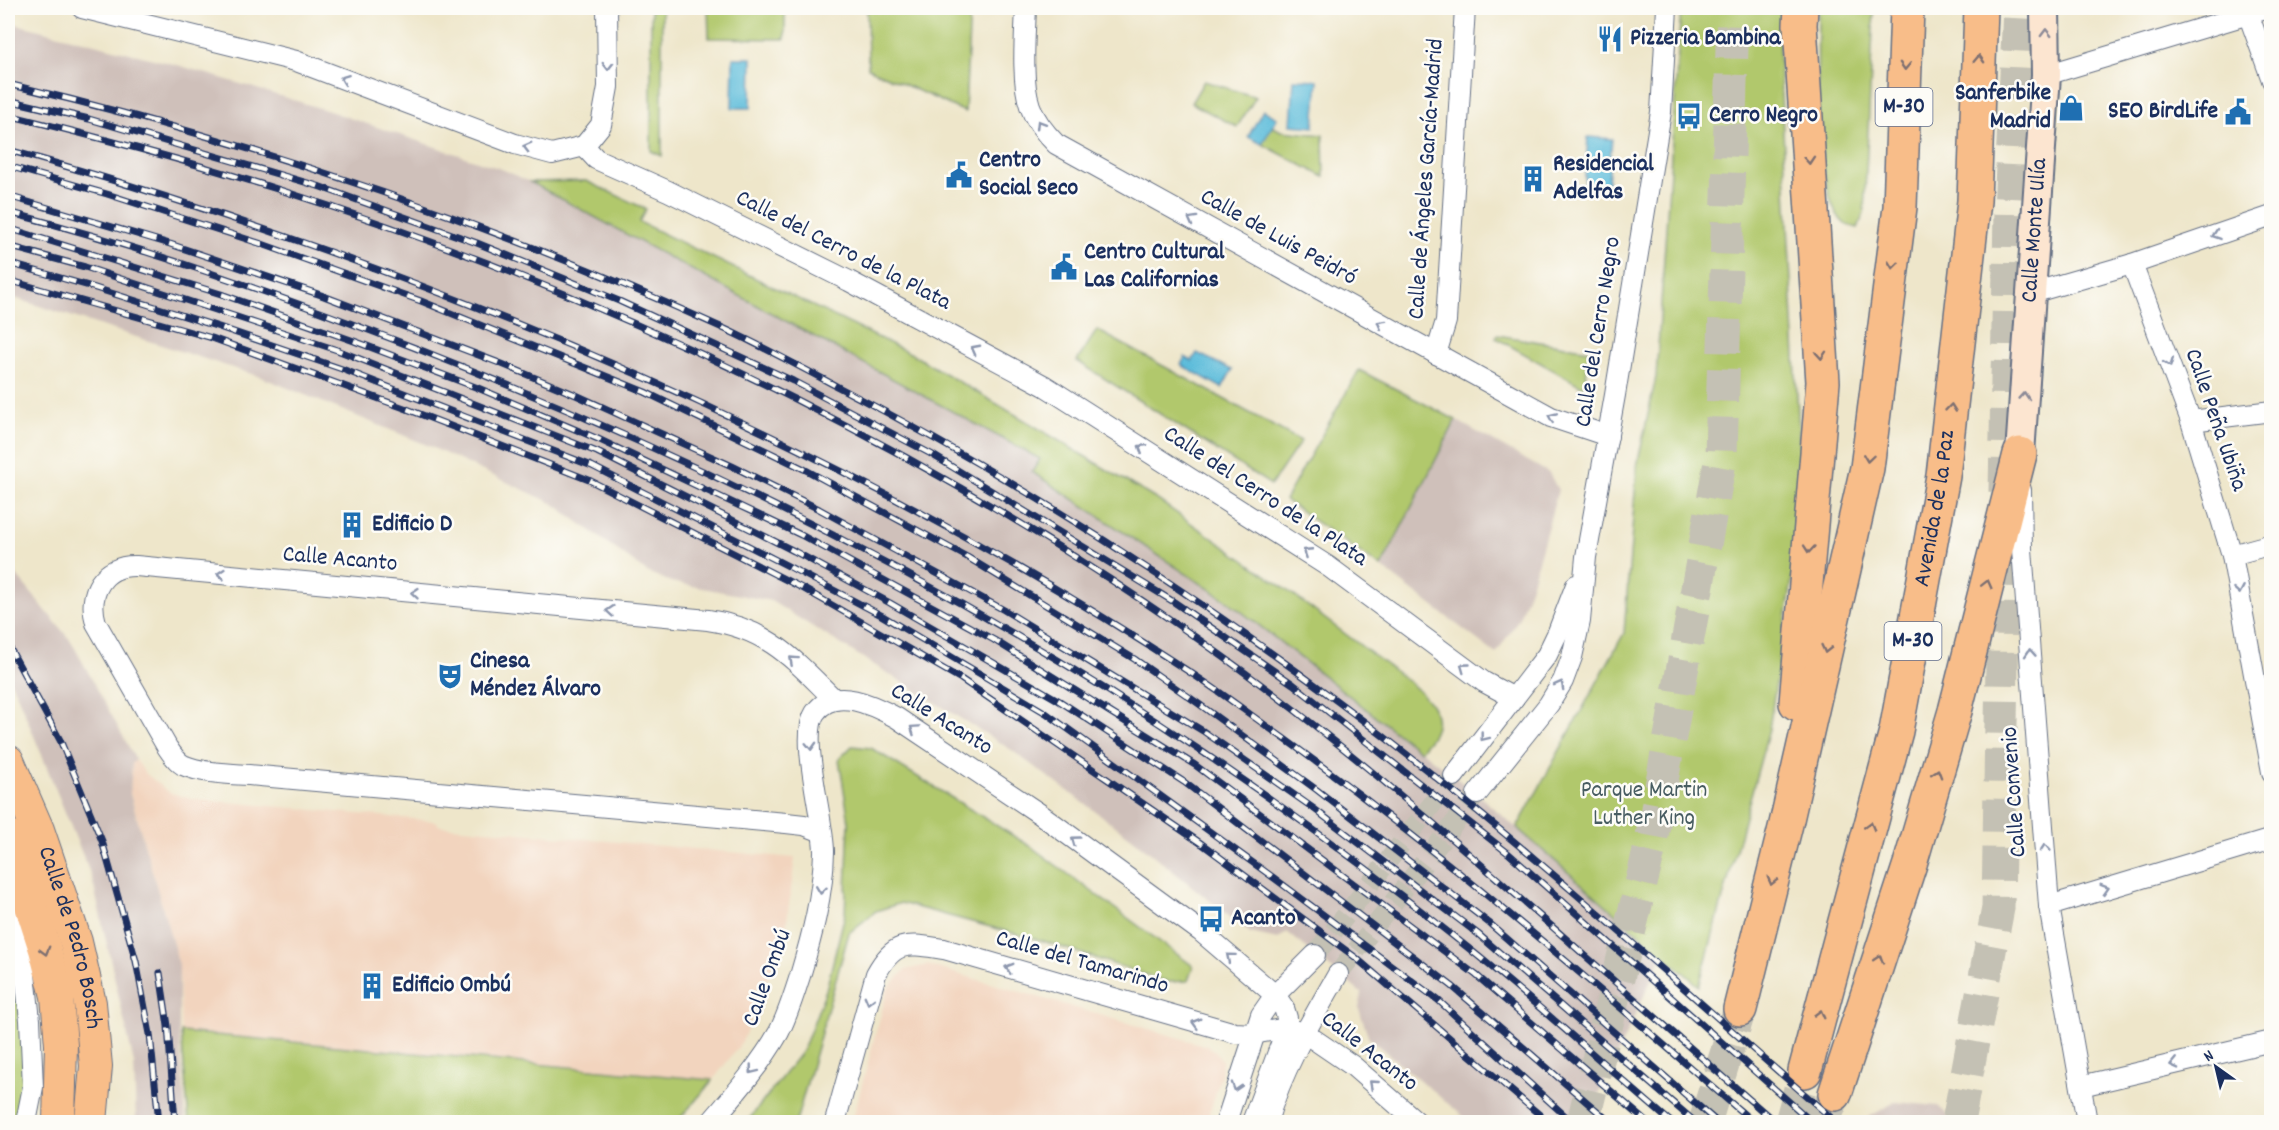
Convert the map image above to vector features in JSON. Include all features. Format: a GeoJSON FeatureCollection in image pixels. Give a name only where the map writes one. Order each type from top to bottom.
{"type":"FeatureCollection","features":[{"type":"Feature","properties":{"kind":"highway"},"geometry":{"type":"LineString","coordinates":[[1786,824],[1822,382],[1800,25],[1801,8]]}},
{"type":"Feature","properties":{"kind":"highway","name":"M-30"},"geometry":{"type":"LineString","coordinates":[[1740,1010],[1786,824],[1867,468],[1900,207],[1907,8]]}},
{"type":"Feature","properties":{"kind":"highway","name":"Avenida de la Paz"},"geometry":{"type":"LineString","coordinates":[[1805,1071],[1896,731],[1943,476],[1974,201],[1981,8]]}},
{"type":"Feature","properties":{"kind":"highway"},"geometry":{"type":"LineString","coordinates":[[1835,1095],[1910,864],[1955,711],[2020,454]]}},
{"type":"Feature","properties":{"kind":"main road","name":"Calle Monte Ulía"},"geometry":{"type":"LineString","coordinates":[[2020,454],[2046,75],[2045,8]]}},
{"type":"Feature","properties":{"kind":"main road","name":"Calle de Pedro Bosch"},"geometry":{"type":"LineString","coordinates":[[8,761],[38,830],[76,942],[90,1003],[96,1066],[91,1122]]}},
{"type":"Feature","properties":{"kind":"main road","name":"Calle de Pedro Bosch"},"geometry":{"type":"LineString","coordinates":[[8,836],[45,949],[57,996],[61,1045],[59,1122]]}},
{"type":"Feature","properties":{"kind":"street"},"geometry":{"type":"LineString","coordinates":[[82,8],[296,61],[515,144],[552,154],[584,146],[601,125],[608,87],[607,8]]}},
{"type":"Feature","properties":{"kind":"street","name":"Calle de Luis Peidró"},"geometry":{"type":"LineString","coordinates":[[1026,8],[1025,71],[1029,104],[1041,128],[1056,144],[1551,417],[1608,436]]}},
{"type":"Feature","properties":{"kind":"street","name":"Calle de Ángeles García-Madrid"},"geometry":{"type":"LineString","coordinates":[[1436,354],[1446,321],[1464,8]]}},
{"type":"Feature","properties":{"kind":"street","name":"Calle del Cerro Negro"},"geometry":{"type":"LineString","coordinates":[[1477,794],[1549,704],[1563,681],[1572,657],[1580,621],[1586,557],[1661,112],[1667,8]]}},
{"type":"Feature","properties":{"kind":"street"},"geometry":{"type":"LineString","coordinates":[[2046,75],[2247,10],[2269,8]]}},
{"type":"Feature","properties":{"kind":"street"},"geometry":{"type":"LineString","coordinates":[[2247,10],[2271,80]]}},
{"type":"Feature","properties":{"kind":"street","name":"Calle del Cerro de la Plata"},"geometry":{"type":"LineString","coordinates":[[584,146],[596,159],[668,191],[849,281],[1045,386],[1329,567],[1484,682],[1514,698]]}},
{"type":"Feature","properties":{"kind":"street"},"geometry":{"type":"LineString","coordinates":[[2032,293],[2132,264],[2271,216]]}},
{"type":"Feature","properties":{"kind":"street","name":"Calle Peña Ubiña"},"geometry":{"type":"LineString","coordinates":[[2132,264],[2191,422],[2232,555],[2271,772]]}},
{"type":"Feature","properties":{"kind":"street"},"geometry":{"type":"LineString","coordinates":[[2191,422],[2271,411]]}},
{"type":"Feature","properties":{"kind":"street","name":"Calle Convenio"},"geometry":{"type":"LineString","coordinates":[[2020,454],[2022,549],[2049,906],[2086,1122]]}},
{"type":"Feature","properties":{"kind":"street"},"geometry":{"type":"LineString","coordinates":[[2232,555],[2271,544]]}},
{"type":"Feature","properties":{"kind":"street","name":"Calle del Cerro Negro"},"geometry":{"type":"LineString","coordinates":[[1454,776],[1546,655],[1586,557]]}},
{"type":"Feature","properties":{"kind":"street","name":"Calle Acanto"},"geometry":{"type":"LineString","coordinates":[[822,831],[804,825],[786,823],[260,776],[183,765],[174,758],[167,747],[96,623],[92,609],[93,598],[106,577],[124,566],[708,620],[733,624],[761,635],[797,664],[835,700],[849,699],[860,702],[897,718],[1040,814],[1106,862],[1200,932],[1275,995],[1296,1031],[1353,1066],[1417,1122]]}},
{"type":"Feature","properties":{"kind":"street","name":"Calle Ombú"},"geometry":{"type":"LineString","coordinates":[[711,1122],[765,1054],[779,1032],[789,1010],[806,955],[820,898],[824,849],[812,760],[811,722],[819,708],[835,700]]}},
{"type":"Feature","properties":{"kind":"street"},"geometry":{"type":"LineString","coordinates":[[2049,906],[2271,839]]}},
{"type":"Feature","properties":{"kind":"street","name":"Calle de Pedro Bosch"},"geometry":{"type":"LineString","coordinates":[[8,884],[18,910],[30,1020],[33,1087],[26,1122]]}},
{"type":"Feature","properties":{"kind":"street","name":"Calle del Tamarindo"},"geometry":{"type":"LineString","coordinates":[[835,1122],[876,974],[883,961],[895,949],[914,945],[944,949],[1205,1025],[1235,1033],[1253,1034]]}},
{"type":"Feature","properties":{"kind":"street"},"geometry":{"type":"LineString","coordinates":[[1226,1122],[1261,1015],[1275,995],[1315,955]]}},
{"type":"Feature","properties":{"kind":"street"},"geometry":{"type":"LineString","coordinates":[[1267,1122],[1288,1066],[1296,1031],[1338,974]]}},
{"type":"Feature","properties":{"kind":"street","name":"Calle Acanto"},"geometry":{"type":"LineString","coordinates":[[1253,1034],[1296,1031]]}},
{"type":"Feature","properties":{"kind":"street","name":"Calle Acanto"},"geometry":{"type":"LineString","coordinates":[[1252,1122],[1273,1066],[1296,1031]]}},
{"type":"Feature","properties":{"kind":"street"},"geometry":{"type":"LineString","coordinates":[[1253,1034],[1268,1047],[1272,1055],[1273,1066]]}},
{"type":"Feature","properties":{"kind":"street"},"geometry":{"type":"LineString","coordinates":[[2081,1086],[2271,1041]]}},
{"type":"Feature","properties":{"kind":"shaded area"},"geometry":{"type":"Polygon","coordinates":[[[8,22],[181,66],[323,109],[504,170],[1040,459],[1033,472],[1229,602],[1477,794],[1663,954],[1586,1122],[1470,1122],[1369,1038],[1359,1009],[1361,993],[1287,932],[1278,939],[1250,933],[1133,839],[1010,749],[771,601],[671,582],[647,572],[554,504],[427,445],[261,377],[8,296],[8,22]]]}},
{"type":"Feature","properties":{"kind":"shaded area"},"geometry":{"type":"Polygon","coordinates":[[[1456,420],[1549,473],[1558,490],[1531,586],[1519,618],[1496,654],[1381,567],[1456,420]]]}},
{"type":"Feature","properties":{"kind":"shaded area"},"geometry":{"type":"Polygon","coordinates":[[[8,565],[71,641],[136,760],[132,763],[130,794],[179,965],[179,1032],[186,1122],[136,1122],[134,1064],[92,878],[8,677],[8,565]]]}},
{"type":"Feature","properties":{"kind":"shaded area"},"geometry":{"type":"Polygon","coordinates":[[[136,760],[145,773],[170,793],[193,799],[435,821],[440,826],[795,858],[785,936],[742,1042],[713,1080],[181,1032],[179,965],[130,793],[132,763],[136,760]]]}},
{"type":"Feature","properties":{"kind":"shaded area"},"geometry":{"type":"Polygon","coordinates":[[[927,965],[1207,1046],[1216,1052],[1222,1061],[1221,1074],[1207,1122],[852,1122],[888,988],[905,970],[927,965]]]}},
{"type":"Feature","properties":{"kind":"shaded area"},"geometry":{"type":"Polygon","coordinates":[[[1895,1102],[1938,1106],[1955,1122],[1867,1122],[1869,1117],[1895,1102]]]}},
{"type":"Feature","properties":{"kind":"green space"},"geometry":{"type":"Polygon","coordinates":[[[651,8],[662,8],[662,156],[651,151],[651,8]]]}},
{"type":"Feature","properties":{"kind":"green space"},"geometry":{"type":"Polygon","coordinates":[[[708,8],[785,8],[785,39],[709,38],[708,8]]]}},
{"type":"Feature","properties":{"kind":"green space"},"geometry":{"type":"Polygon","coordinates":[[[935,8],[970,8],[965,112],[868,68],[867,9],[931,13],[935,8]]]}},
{"type":"Feature","properties":{"kind":"green space","name":"Parque Martin Luther King"},"geometry":{"type":"Polygon","coordinates":[[[1681,8],[1781,8],[1779,55],[1803,509],[1769,729],[1699,986],[1517,828],[1624,633],[1637,466],[1656,377],[1681,8]]]}},
{"type":"Feature","properties":{"kind":"green space"},"geometry":{"type":"Polygon","coordinates":[[[1818,8],[1874,8],[1864,213],[1858,228],[1845,224],[1834,209],[1826,185],[1819,122],[1818,8]]]}},
{"type":"Feature","properties":{"kind":"green space"},"geometry":{"type":"Polygon","coordinates":[[[1204,81],[1256,97],[1237,127],[1191,103],[1204,81]]]}},
{"type":"Feature","properties":{"kind":"green space"},"geometry":{"type":"Polygon","coordinates":[[[1272,126],[1281,131],[1323,135],[1324,177],[1262,144],[1272,126]]]}},
{"type":"Feature","properties":{"kind":"green space"},"geometry":{"type":"Polygon","coordinates":[[[586,181],[646,209],[639,222],[910,353],[1159,501],[1280,585],[1414,686],[1434,710],[1436,724],[1431,737],[1420,751],[1229,602],[1032,472],[1040,459],[530,182],[586,181]]]}},
{"type":"Feature","properties":{"kind":"green space"},"geometry":{"type":"Polygon","coordinates":[[[1097,330],[1301,441],[1271,485],[1077,361],[1097,330]]]}},
{"type":"Feature","properties":{"kind":"green space"},"geometry":{"type":"Polygon","coordinates":[[[1497,335],[1589,350],[1585,388],[1496,338],[1497,335]]]}},
{"type":"Feature","properties":{"kind":"green space"},"geometry":{"type":"Polygon","coordinates":[[[1359,370],[1456,420],[1381,567],[1285,500],[1359,370]]]}},
{"type":"Feature","properties":{"kind":"green space"},"geometry":{"type":"Polygon","coordinates":[[[852,746],[871,748],[1030,846],[1193,966],[1188,981],[1168,982],[1043,941],[901,903],[876,911],[849,933],[796,1122],[747,1122],[803,1050],[826,990],[845,914],[849,822],[839,759],[852,746]]]}},
{"type":"Feature","properties":{"kind":"green space"},"geometry":{"type":"Polygon","coordinates":[[[8,947],[20,998],[25,1053],[20,1122],[8,1122],[8,947]]]}},
{"type":"Feature","properties":{"kind":"green space"},"geometry":{"type":"Polygon","coordinates":[[[181,1032],[713,1080],[677,1122],[189,1122],[181,1032]]]}},
{"type":"Feature","properties":{"kind":"water"},"geometry":{"type":"Polygon","coordinates":[[[733,58],[752,58],[751,108],[732,108],[733,58]]]}},
{"type":"Feature","properties":{"kind":"water"},"geometry":{"type":"Polygon","coordinates":[[[1294,79],[1318,80],[1314,127],[1291,125],[1294,79]]]}},
{"type":"Feature","properties":{"kind":"water"},"geometry":{"type":"Polygon","coordinates":[[[1263,110],[1277,118],[1262,144],[1248,137],[1263,110]]]}},
{"type":"Feature","properties":{"kind":"water"},"geometry":{"type":"Polygon","coordinates":[[[1588,137],[1612,139],[1607,193],[1584,191],[1588,137]]]}},
{"type":"Feature","properties":{"kind":"water"},"geometry":{"type":"Polygon","coordinates":[[[1197,353],[1232,370],[1222,388],[1181,365],[1185,357],[1192,361],[1197,353]]]}},
{"type":"Feature","properties":{"kind":"tunnel"},"geometry":{"type":"LineString","coordinates":[[1583,1122],[1650,847],[1721,457],[1733,8]]}},
{"type":"Feature","properties":{"kind":"tunnel"},"geometry":{"type":"LineString","coordinates":[[2005,492],[2010,211],[2019,8]]}},
{"type":"Feature","properties":{"kind":"tunnel"},"geometry":{"type":"LineString","coordinates":[[1958,1122],[1998,908],[2004,540]]}},
{"type":"Feature","properties":{"kind":"tunnel"},"geometry":{"type":"LineString","coordinates":[[1315,955],[1454,776]]}},
{"type":"Feature","properties":{"kind":"tunnel"},"geometry":{"type":"LineString","coordinates":[[1338,974],[1477,794]]}},
{"type":"Feature","properties":{"kind":"tunnel"},"geometry":{"type":"LineString","coordinates":[[1705,1122],[1740,1009]]}},
{"type":"Feature","properties":{"kind":"tunnel"},"geometry":{"type":"LineString","coordinates":[[1791,1122],[1805,1071]]}},
{"type":"Feature","properties":{"kind":"tunnel"},"geometry":{"type":"LineString","coordinates":[[1823,1122],[1835,1094]]}},
{"type":"Feature","properties":{"kind":"railway"},"geometry":{"type":"LineString","coordinates":[[8,84],[100,107],[282,159],[462,221],[551,255],[740,336],[969,458],[1157,574],[1337,701],[1529,854],[1836,1122]]}},
{"type":"Feature","properties":{"kind":"railway"},"geometry":{"type":"LineString","coordinates":[[8,100],[89,119],[318,186],[477,243],[619,301],[793,381],[931,454],[1174,602],[1293,684],[1508,853],[1812,1122]]}},
{"type":"Feature","properties":{"kind":"railway"},"geometry":{"type":"LineString","coordinates":[[8,115],[143,150],[277,189],[408,233],[539,283],[668,339],[795,399],[920,465],[1041,536],[1158,611],[1271,692],[1387,784],[1775,1122]]}},
{"type":"Feature","properties":{"kind":"railway"},"geometry":{"type":"LineString","coordinates":[[8,150],[128,185],[288,237],[440,293],[552,338],[771,436],[985,548],[1089,609],[1191,673],[1343,782],[1522,924],[1753,1122]]}},
{"type":"Feature","properties":{"kind":"railway"},"geometry":{"type":"LineString","coordinates":[[8,166],[107,194],[262,244],[421,301],[645,392],[804,469],[967,557],[1136,660],[1317,790],[1489,923],[1717,1122]]}},
{"type":"Feature","properties":{"kind":"railway"},"geometry":{"type":"LineString","coordinates":[[8,196],[170,244],[321,295],[502,364],[732,466],[819,509],[1004,610],[1203,731],[1313,808],[1478,934],[1695,1122]]}},
{"type":"Feature","properties":{"kind":"railway"},"geometry":{"type":"LineString","coordinates":[[8,212],[112,241],[266,292],[520,390],[723,480],[920,581],[1016,635],[1111,693],[1204,753],[1304,823],[1493,968],[1671,1122]]}},
{"type":"Feature","properties":{"kind":"railway"},"geometry":{"type":"LineString","coordinates":[[8,228],[221,294],[478,388],[598,439],[801,535],[994,640],[1195,765],[1476,975],[1647,1122]]}},
{"type":"Feature","properties":{"kind":"railway"},"geometry":{"type":"LineString","coordinates":[[8,246],[85,267],[337,350],[597,452],[794,551],[890,603],[1058,700],[1184,782],[1452,986],[1610,1122]]}},
{"type":"Feature","properties":{"kind":"railway"},"geometry":{"type":"LineString","coordinates":[[8,263],[219,327],[342,369],[592,466],[881,615],[1046,713],[1274,878],[1438,1000],[1572,1122]]}},
{"type":"Feature","properties":{"kind":"railway"},"geometry":{"type":"LineString","coordinates":[[8,280],[212,338],[407,409],[589,480],[804,589],[961,679],[1202,844],[1355,957],[1548,1122]]}},
{"type":"Feature","properties":{"kind":"railway"},"geometry":{"type":"LineString","coordinates":[[8,645],[60,740],[102,841],[136,961],[150,1034],[159,1122]]}},
{"type":"Feature","properties":{"kind":"railway"},"geometry":{"type":"LineString","coordinates":[[160,973],[168,1026],[175,1122]]}},
{"type":"Feature","properties":{"kind":"place","name":"Pizzeria Bambina"},"geometry":{"type":"Point","coordinates":[1610,39]}},
{"type":"Feature","properties":{"kind":"place","name":"Sanferbike Madrid"},"geometry":{"type":"Point","coordinates":[2071,108]}},
{"type":"Feature","properties":{"kind":"place","name":"SEO BirdLife"},"geometry":{"type":"Point","coordinates":[2238,112]}},
{"type":"Feature","properties":{"kind":"place","name":"Cerro Negro"},"geometry":{"type":"Point","coordinates":[1689,116]}},
{"type":"Feature","properties":{"kind":"place","name":"Centro Social Seco"},"geometry":{"type":"Point","coordinates":[959,175]}},
{"type":"Feature","properties":{"kind":"place","name":"Residencial Adelfas"},"geometry":{"type":"Point","coordinates":[1533,179]}},
{"type":"Feature","properties":{"kind":"place","name":"Centro Cultural Las Californias"},"geometry":{"type":"Point","coordinates":[1064,267]}},
{"type":"Feature","properties":{"kind":"place","name":"Edificio D"},"geometry":{"type":"Point","coordinates":[352,525]}},
{"type":"Feature","properties":{"kind":"place","name":"Cinesa Méndez Álvaro"},"geometry":{"type":"Point","coordinates":[450,676]}},
{"type":"Feature","properties":{"kind":"place","name":"Acanto"},"geometry":{"type":"Point","coordinates":[1211,919]}},
{"type":"Feature","properties":{"kind":"place","name":"Edificio Ombú"},"geometry":{"type":"Point","coordinates":[372,986]}}]}
